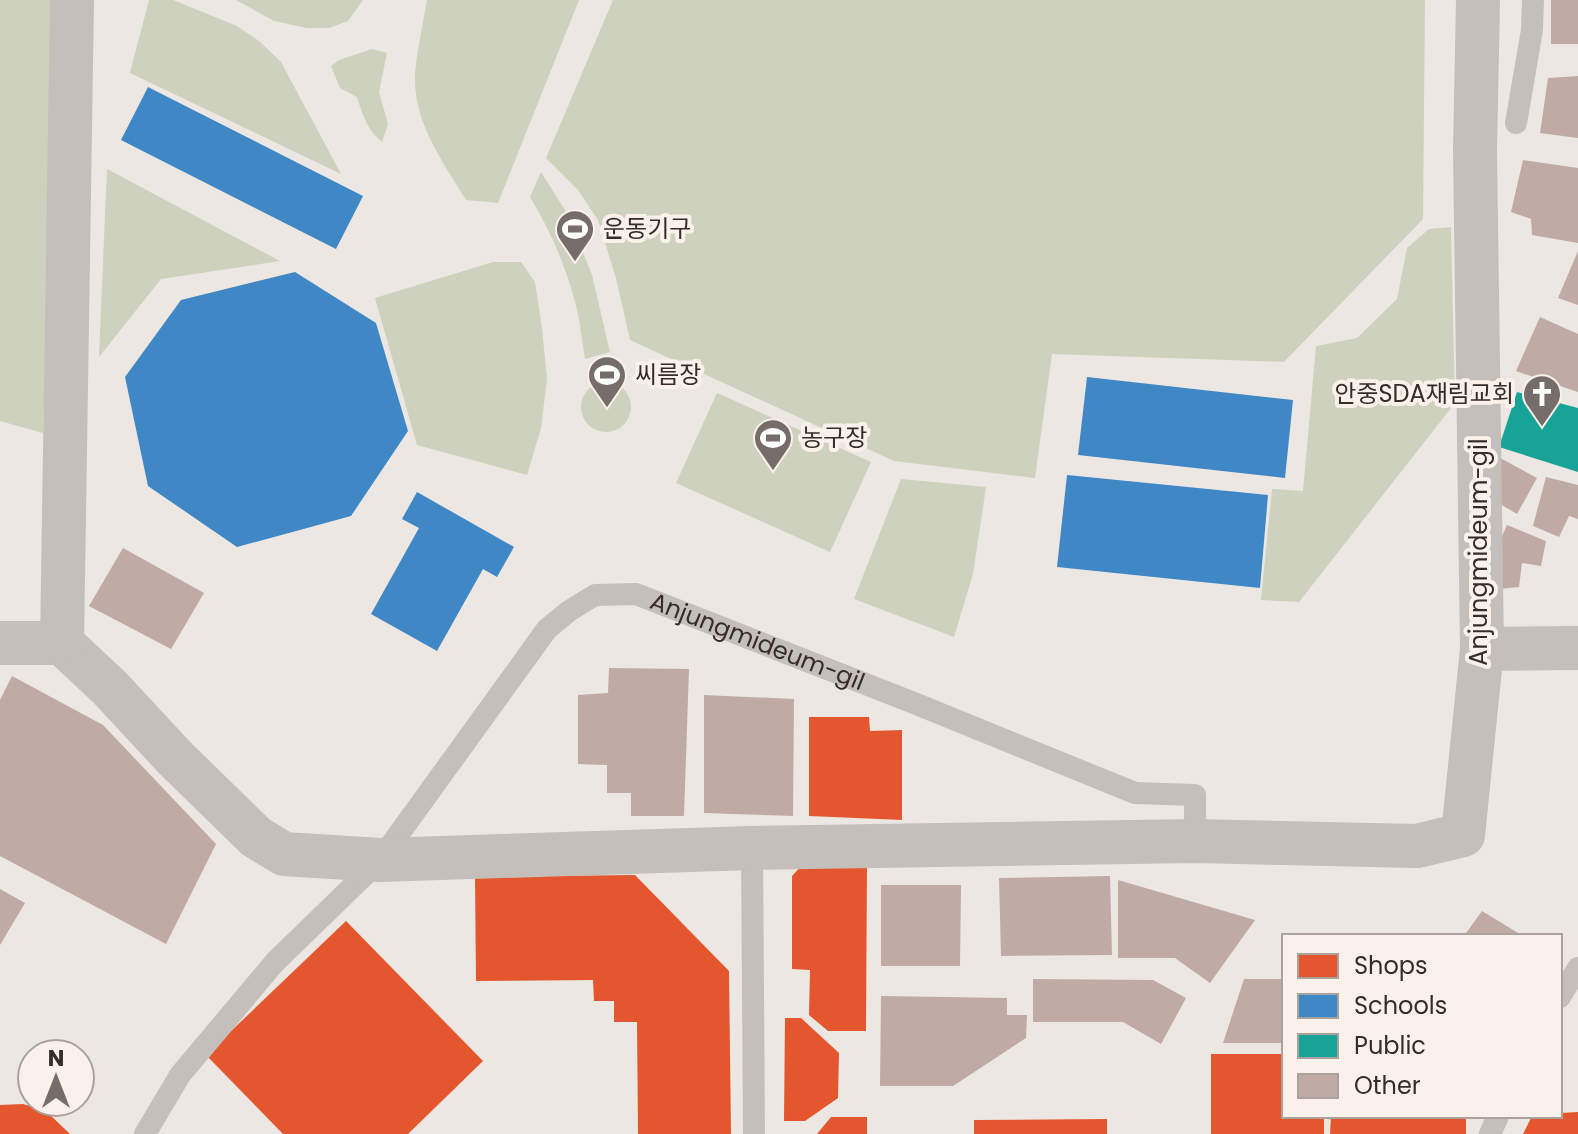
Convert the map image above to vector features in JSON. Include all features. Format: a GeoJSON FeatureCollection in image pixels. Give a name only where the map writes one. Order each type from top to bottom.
{"type":"FeatureCollection","features":[{"type":"Feature","properties":{"kind":"street"},"geometry":{"type":"LineString","coordinates":[[0,643],[62,643],[72,0]]}},
{"type":"Feature","properties":{"kind":"street","name":"Anjungmideum-gil"},"geometry":{"type":"LineString","coordinates":[[62,643],[256,837],[284,854],[380,860],[752,848],[1195,841],[1417,846],[1463,835],[1482,649],[1475,151],[1478,0]]}},
{"type":"Feature","properties":{"kind":"street"},"geometry":{"type":"LineString","coordinates":[[1482,649],[1578,648]]}},
{"type":"Feature","properties":{"kind":"lane"},"geometry":{"type":"LineString","coordinates":[[1516,123],[1532,30],[1533,0]]}},
{"type":"Feature","properties":{"kind":"lane","name":"Anjungmideum-gil"},"geometry":{"type":"LineString","coordinates":[[145,1134],[180,1075],[265,973],[380,860],[547,629],[595,595],[636,594],[1135,793],[1195,795],[1195,841]]}},
{"type":"Feature","properties":{"kind":"lane"},"geometry":{"type":"LineString","coordinates":[[752,848],[754,1134]]}},
{"type":"Feature","properties":{"kind":"lane"},"geometry":{"type":"LineString","coordinates":[[1562,994],[1578,968]]}},
{"type":"Feature","properties":{"kind":"green space"},"geometry":{"type":"Polygon","coordinates":[[[0,0],[57,0],[43,433],[0,421],[0,0]]]}},
{"type":"Feature","properties":{"kind":"green space"},"geometry":{"type":"Polygon","coordinates":[[[149,0],[173,0],[237,26],[259,41],[281,62],[341,174],[130,73],[149,0]]]}},
{"type":"Feature","properties":{"kind":"green space"},"geometry":{"type":"Polygon","coordinates":[[[236,0],[363,0],[348,21],[329,28],[307,28],[274,21],[236,0]]]}},
{"type":"Feature","properties":{"kind":"green space"},"geometry":{"type":"Polygon","coordinates":[[[427,0],[579,0],[498,203],[466,200],[424,125],[415,74],[427,0]]]}},
{"type":"Feature","properties":{"kind":"green space"},"geometry":{"type":"Polygon","coordinates":[[[613,0],[1425,0],[1423,219],[1284,362],[1052,354],[1035,478],[894,461],[630,340],[616,278],[598,220],[578,190],[546,158],[613,0]]]}},
{"type":"Feature","properties":{"kind":"green space"},"geometry":{"type":"Polygon","coordinates":[[[372,49],[387,53],[379,92],[388,124],[382,142],[366,122],[357,97],[340,88],[331,66],[339,60],[372,49]]]}},
{"type":"Feature","properties":{"kind":"green space"},"geometry":{"type":"Polygon","coordinates":[[[107,169],[280,261],[161,279],[99,357],[107,169]]]}},
{"type":"Feature","properties":{"kind":"green space","name":"운동기구"},"geometry":{"type":"Polygon","coordinates":[[[541,172],[568,215],[592,275],[610,352],[585,359],[577,309],[567,274],[530,197],[541,172]]]}},
{"type":"Feature","properties":{"kind":"green space"},"geometry":{"type":"Polygon","coordinates":[[[1451,227],[1455,403],[1299,602],[1261,600],[1272,489],[1303,491],[1316,346],[1357,338],[1397,299],[1407,248],[1429,229],[1451,227]]]}},
{"type":"Feature","properties":{"kind":"green space"},"geometry":{"type":"Polygon","coordinates":[[[493,262],[521,262],[535,282],[547,379],[541,428],[527,475],[417,445],[375,298],[493,262]]]}},
{"type":"Feature","properties":{"kind":"green space","name":"씨름장"},"geometry":{"type":"Polygon","coordinates":[[[596,383],[616,383],[630,397],[630,417],[616,431],[596,431],[582,417],[582,397],[596,383]]]}},
{"type":"Feature","properties":{"kind":"green space","name":"농구장"},"geometry":{"type":"Polygon","coordinates":[[[717,393],[871,462],[830,552],[676,483],[717,393]]]}},
{"type":"Feature","properties":{"kind":"green space"},"geometry":{"type":"Polygon","coordinates":[[[901,479],[986,487],[973,574],[954,637],[854,599],[901,479]]]}},
{"type":"Feature","properties":{"kind":"building: Shops"},"geometry":{"type":"Polygon","coordinates":[[[809,717],[869,717],[870,731],[902,730],[902,820],[809,816],[809,717]]]}},
{"type":"Feature","properties":{"kind":"building: Shops"},"geometry":{"type":"Polygon","coordinates":[[[805,862],[867,863],[866,1031],[828,1031],[809,1015],[810,970],[792,969],[792,876],[805,862]]]}},
{"type":"Feature","properties":{"kind":"building: Shops"},"geometry":{"type":"Polygon","coordinates":[[[635,875],[729,971],[731,1134],[638,1134],[637,1022],[614,1022],[614,1001],[594,1001],[593,980],[476,981],[475,877],[635,875]]]}},
{"type":"Feature","properties":{"kind":"building: Shops"},"geometry":{"type":"Polygon","coordinates":[[[346,921],[483,1061],[408,1134],[283,1134],[206,1055],[346,921]]]}},
{"type":"Feature","properties":{"kind":"building: Shops"},"geometry":{"type":"Polygon","coordinates":[[[785,1018],[801,1018],[839,1053],[838,1098],[805,1121],[784,1121],[785,1018]]]}},
{"type":"Feature","properties":{"kind":"building: Shops"},"geometry":{"type":"Polygon","coordinates":[[[1211,1054],[1282,1054],[1282,1118],[1324,1118],[1324,1134],[1211,1134],[1211,1054]]]}},
{"type":"Feature","properties":{"kind":"building: Shops"},"geometry":{"type":"Polygon","coordinates":[[[16,1104],[16,1118],[53,1118],[70,1134],[0,1134],[0,1105],[16,1104]]]}},
{"type":"Feature","properties":{"kind":"building: Shops"},"geometry":{"type":"Polygon","coordinates":[[[1578,1112],[1578,1134],[1523,1134],[1531,1118],[1562,1118],[1562,1113],[1578,1112]]]}},
{"type":"Feature","properties":{"kind":"building: Shops"},"geometry":{"type":"Polygon","coordinates":[[[831,1117],[867,1117],[867,1134],[817,1134],[831,1117]]]}},
{"type":"Feature","properties":{"kind":"building: Shops"},"geometry":{"type":"Polygon","coordinates":[[[1331,1118],[1466,1118],[1466,1134],[1330,1134],[1331,1118]]]}},
{"type":"Feature","properties":{"kind":"building: Shops"},"geometry":{"type":"Polygon","coordinates":[[[1107,1119],[1107,1134],[974,1134],[974,1120],[1107,1119]]]}},
{"type":"Feature","properties":{"kind":"building: Schools"},"geometry":{"type":"Polygon","coordinates":[[[148,87],[363,196],[336,249],[121,140],[148,87]]]}},
{"type":"Feature","properties":{"kind":"building: Schools"},"geometry":{"type":"Polygon","coordinates":[[[295,272],[376,323],[408,431],[351,516],[237,547],[148,486],[125,377],[181,300],[295,272]]]}},
{"type":"Feature","properties":{"kind":"building: Schools"},"geometry":{"type":"Polygon","coordinates":[[[1087,377],[1293,400],[1285,478],[1078,455],[1087,377]]]}},
{"type":"Feature","properties":{"kind":"building: Schools"},"geometry":{"type":"Polygon","coordinates":[[[1067,475],[1268,495],[1260,588],[1057,567],[1067,475]]]}},
{"type":"Feature","properties":{"kind":"building: Schools"},"geometry":{"type":"Polygon","coordinates":[[[417,492],[514,547],[497,577],[483,569],[437,651],[371,614],[419,528],[402,519],[417,492]]]}},
{"type":"Feature","properties":{"kind":"building: Public","name":"안중SDA재림교회"},"geometry":{"type":"Polygon","coordinates":[[[1517,392],[1578,408],[1578,472],[1499,447],[1517,392]]]}},
{"type":"Feature","properties":{"kind":"building: Other"},"geometry":{"type":"Polygon","coordinates":[[[1551,0],[1578,0],[1578,44],[1551,44],[1551,0]]]}},
{"type":"Feature","properties":{"kind":"building: Other"},"geometry":{"type":"Polygon","coordinates":[[[1578,76],[1578,138],[1540,133],[1548,78],[1578,76]]]}},
{"type":"Feature","properties":{"kind":"building: Other"},"geometry":{"type":"Polygon","coordinates":[[[1523,160],[1578,168],[1578,243],[1532,235],[1531,219],[1511,212],[1523,160]]]}},
{"type":"Feature","properties":{"kind":"building: Other"},"geometry":{"type":"Polygon","coordinates":[[[1578,251],[1578,305],[1558,298],[1578,251]]]}},
{"type":"Feature","properties":{"kind":"building: Other"},"geometry":{"type":"Polygon","coordinates":[[[1540,317],[1578,334],[1578,392],[1516,371],[1540,317]]]}},
{"type":"Feature","properties":{"kind":"building: Other"},"geometry":{"type":"Polygon","coordinates":[[[1491,453],[1537,478],[1517,514],[1485,495],[1491,453]]]}},
{"type":"Feature","properties":{"kind":"building: Other"},"geometry":{"type":"Polygon","coordinates":[[[1546,477],[1578,485],[1578,519],[1569,516],[1559,537],[1533,526],[1546,477]]]}},
{"type":"Feature","properties":{"kind":"building: Other"},"geometry":{"type":"Polygon","coordinates":[[[1507,525],[1546,541],[1541,566],[1522,563],[1519,587],[1499,589],[1486,572],[1507,525]]]}},
{"type":"Feature","properties":{"kind":"building: Other"},"geometry":{"type":"Polygon","coordinates":[[[123,548],[204,593],[171,649],[89,606],[123,548]]]}},
{"type":"Feature","properties":{"kind":"building: Other"},"geometry":{"type":"Polygon","coordinates":[[[609,668],[689,669],[684,816],[631,816],[631,793],[607,793],[607,765],[578,764],[578,695],[608,693],[609,668]]]}},
{"type":"Feature","properties":{"kind":"building: Other"},"geometry":{"type":"Polygon","coordinates":[[[12,676],[103,725],[216,844],[166,944],[0,856],[0,700],[12,676]]]}},
{"type":"Feature","properties":{"kind":"building: Other"},"geometry":{"type":"Polygon","coordinates":[[[704,695],[794,699],[793,816],[704,813],[704,695]]]}},
{"type":"Feature","properties":{"kind":"building: Other"},"geometry":{"type":"Polygon","coordinates":[[[1110,876],[1112,955],[1001,956],[999,878],[1110,876]]]}},
{"type":"Feature","properties":{"kind":"building: Other"},"geometry":{"type":"Polygon","coordinates":[[[1118,880],[1255,920],[1210,983],[1175,958],[1118,958],[1118,880]]]}},
{"type":"Feature","properties":{"kind":"building: Other"},"geometry":{"type":"Polygon","coordinates":[[[881,885],[961,885],[960,966],[881,966],[881,885]]]}},
{"type":"Feature","properties":{"kind":"building: Other"},"geometry":{"type":"Polygon","coordinates":[[[0,889],[25,903],[0,945],[0,889]]]}},
{"type":"Feature","properties":{"kind":"building: Other"},"geometry":{"type":"Polygon","coordinates":[[[1482,911],[1520,934],[1465,934],[1482,911]]]}},
{"type":"Feature","properties":{"kind":"building: Other"},"geometry":{"type":"Polygon","coordinates":[[[1033,979],[1153,980],[1186,998],[1161,1044],[1123,1022],[1033,1022],[1033,979]]]}},
{"type":"Feature","properties":{"kind":"building: Other"},"geometry":{"type":"Polygon","coordinates":[[[1244,979],[1282,979],[1282,1043],[1223,1043],[1244,979]]]}},
{"type":"Feature","properties":{"kind":"building: Other"},"geometry":{"type":"Polygon","coordinates":[[[881,996],[1007,998],[1007,1015],[1027,1015],[1026,1038],[953,1086],[880,1086],[881,996]]]}},
{"type":"Feature","properties":{"kind":"place","name":"운동기구"},"geometry":{"type":"Point","coordinates":[575,263]}},
{"type":"Feature","properties":{"kind":"place","name":"씨름장"},"geometry":{"type":"Point","coordinates":[607,409]}},
{"type":"Feature","properties":{"kind":"place","name":"안중SDA재림교회"},"geometry":{"type":"Point","coordinates":[1542,428]}},
{"type":"Feature","properties":{"kind":"place","name":"농구장"},"geometry":{"type":"Point","coordinates":[773,472]}}]}
